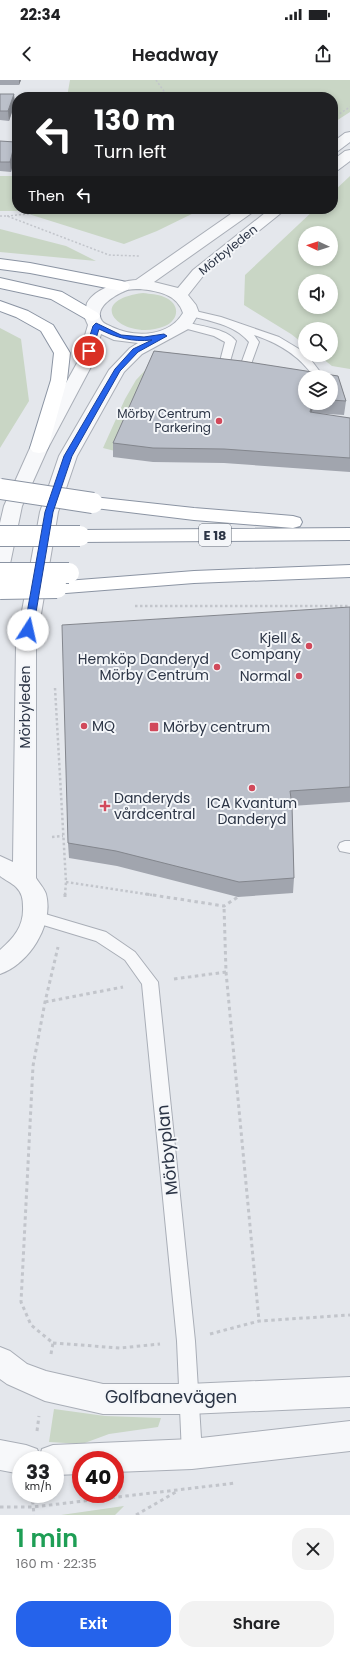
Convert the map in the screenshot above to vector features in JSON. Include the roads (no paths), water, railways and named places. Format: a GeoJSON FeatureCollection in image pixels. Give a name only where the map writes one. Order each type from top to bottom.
{"type":"FeatureCollection","features":[{"type":"Feature","properties":{"kind":"highway"},"geometry":{"type":"LineString","coordinates":[[0,264],[30,268],[122,286]]}},
{"type":"Feature","properties":{"kind":"highway"},"geometry":{"type":"LineString","coordinates":[[0,283],[56,295],[94,321]]}},
{"type":"Feature","properties":{"kind":"highway"},"geometry":{"type":"LineString","coordinates":[[0,306],[22,314],[47,328],[62,353],[59,380],[40,448]]}},
{"type":"Feature","properties":{"kind":"highway","name":"E 18"},"geometry":{"type":"LineString","coordinates":[[0,489],[93,503],[194,514],[350,526]]}},
{"type":"Feature","properties":{"kind":"highway","name":"E 18"},"geometry":{"type":"LineString","coordinates":[[0,536],[350,534]]}},
{"type":"Feature","properties":{"kind":"highway"},"geometry":{"type":"LineString","coordinates":[[0,589],[68,580],[194,578],[350,571]]}},
{"type":"Feature","properties":{"kind":"highway"},"geometry":{"type":"LineString","coordinates":[[0,573],[68,580]]}},
{"type":"Feature","properties":{"kind":"street"},"geometry":{"type":"LineString","coordinates":[[338,144],[350,136]]}},
{"type":"Feature","properties":{"kind":"street"},"geometry":{"type":"LineString","coordinates":[[338,163],[350,154]]}},
{"type":"Feature","properties":{"kind":"street","name":"Mörbyleden"},"geometry":{"type":"LineString","coordinates":[[140,284],[241,214]]}},
{"type":"Feature","properties":{"kind":"street","name":"Mörbyleden"},"geometry":{"type":"LineString","coordinates":[[180,295],[198,273],[273,214]]}},
{"type":"Feature","properties":{"kind":"street"},"geometry":{"type":"LineString","coordinates":[[0,564],[13,506],[40,448],[85,363],[94,321],[95,304],[107,294],[122,286],[140,284],[166,289],[180,295],[190,304],[188,319]]}},
{"type":"Feature","properties":{"kind":"street","name":"Mörbyleden"},"geometry":{"type":"LineString","coordinates":[[24,880],[26,644],[49,512],[68,456],[117,370],[136,351],[164,336],[188,319]]}},
{"type":"Feature","properties":{"kind":"street"},"geometry":{"type":"LineString","coordinates":[[94,321],[120,337],[144,339],[164,336]]}},
{"type":"Feature","properties":{"kind":"street"},"geometry":{"type":"LineString","coordinates":[[0,865],[24,880],[34,894],[35,917],[32,928],[20,947],[1,965]]}},
{"type":"Feature","properties":{"kind":"street","name":"Golfbanevägen"},"geometry":{"type":"LineString","coordinates":[[0,1360],[17,1374],[45,1386],[103,1399],[188,1399],[350,1392]]}},
{"type":"Feature","properties":{"kind":"street"},"geometry":{"type":"LineString","coordinates":[[64,1453],[192,1454],[350,1436]]}},
{"type":"Feature","properties":{"kind":"street"},"geometry":{"type":"LineString","coordinates":[[0,1454],[12,1454]]}},
{"type":"Feature","properties":{"kind":"lane"},"geometry":{"type":"LineString","coordinates":[[188,319],[236,326],[260,332],[292,348],[313,366],[315,370]]}},
{"type":"Feature","properties":{"kind":"lane"},"geometry":{"type":"LineString","coordinates":[[188,319],[231,341],[222,373]]}},
{"type":"Feature","properties":{"kind":"lane"},"geometry":{"type":"LineString","coordinates":[[236,326],[248,333],[254,342],[242,375]]}},
{"type":"Feature","properties":{"kind":"lane","name":"Mörbyplan"},"geometry":{"type":"LineString","coordinates":[[35,917],[101,936],[130,956],[150,982],[185,1333],[192,1454]]}},
{"type":"Feature","properties":{"kind":"place","name":"Mörby Centrum Parkering"},"geometry":{"type":"Point","coordinates":[219,421]}},
{"type":"Feature","properties":{"kind":"place","name":"Kjell & Company"},"geometry":{"type":"Point","coordinates":[309,646]}},
{"type":"Feature","properties":{"kind":"place","name":"Hemköp Danderyd Mörby Centrum"},"geometry":{"type":"Point","coordinates":[217,667]}},
{"type":"Feature","properties":{"kind":"place","name":"Normal"},"geometry":{"type":"Point","coordinates":[299,676]}},
{"type":"Feature","properties":{"kind":"place","name":"MQ"},"geometry":{"type":"Point","coordinates":[84,726]}},
{"type":"Feature","properties":{"kind":"place","name":"Mörby centrum"},"geometry":{"type":"Point","coordinates":[154,727]}},
{"type":"Feature","properties":{"kind":"place","name":"ICA Kvantum Danderyd"},"geometry":{"type":"Point","coordinates":[252,788]}},
{"type":"Feature","properties":{"kind":"place","name":"Danderyds vårdcentral"},"geometry":{"type":"Point","coordinates":[105,806]}}]}
